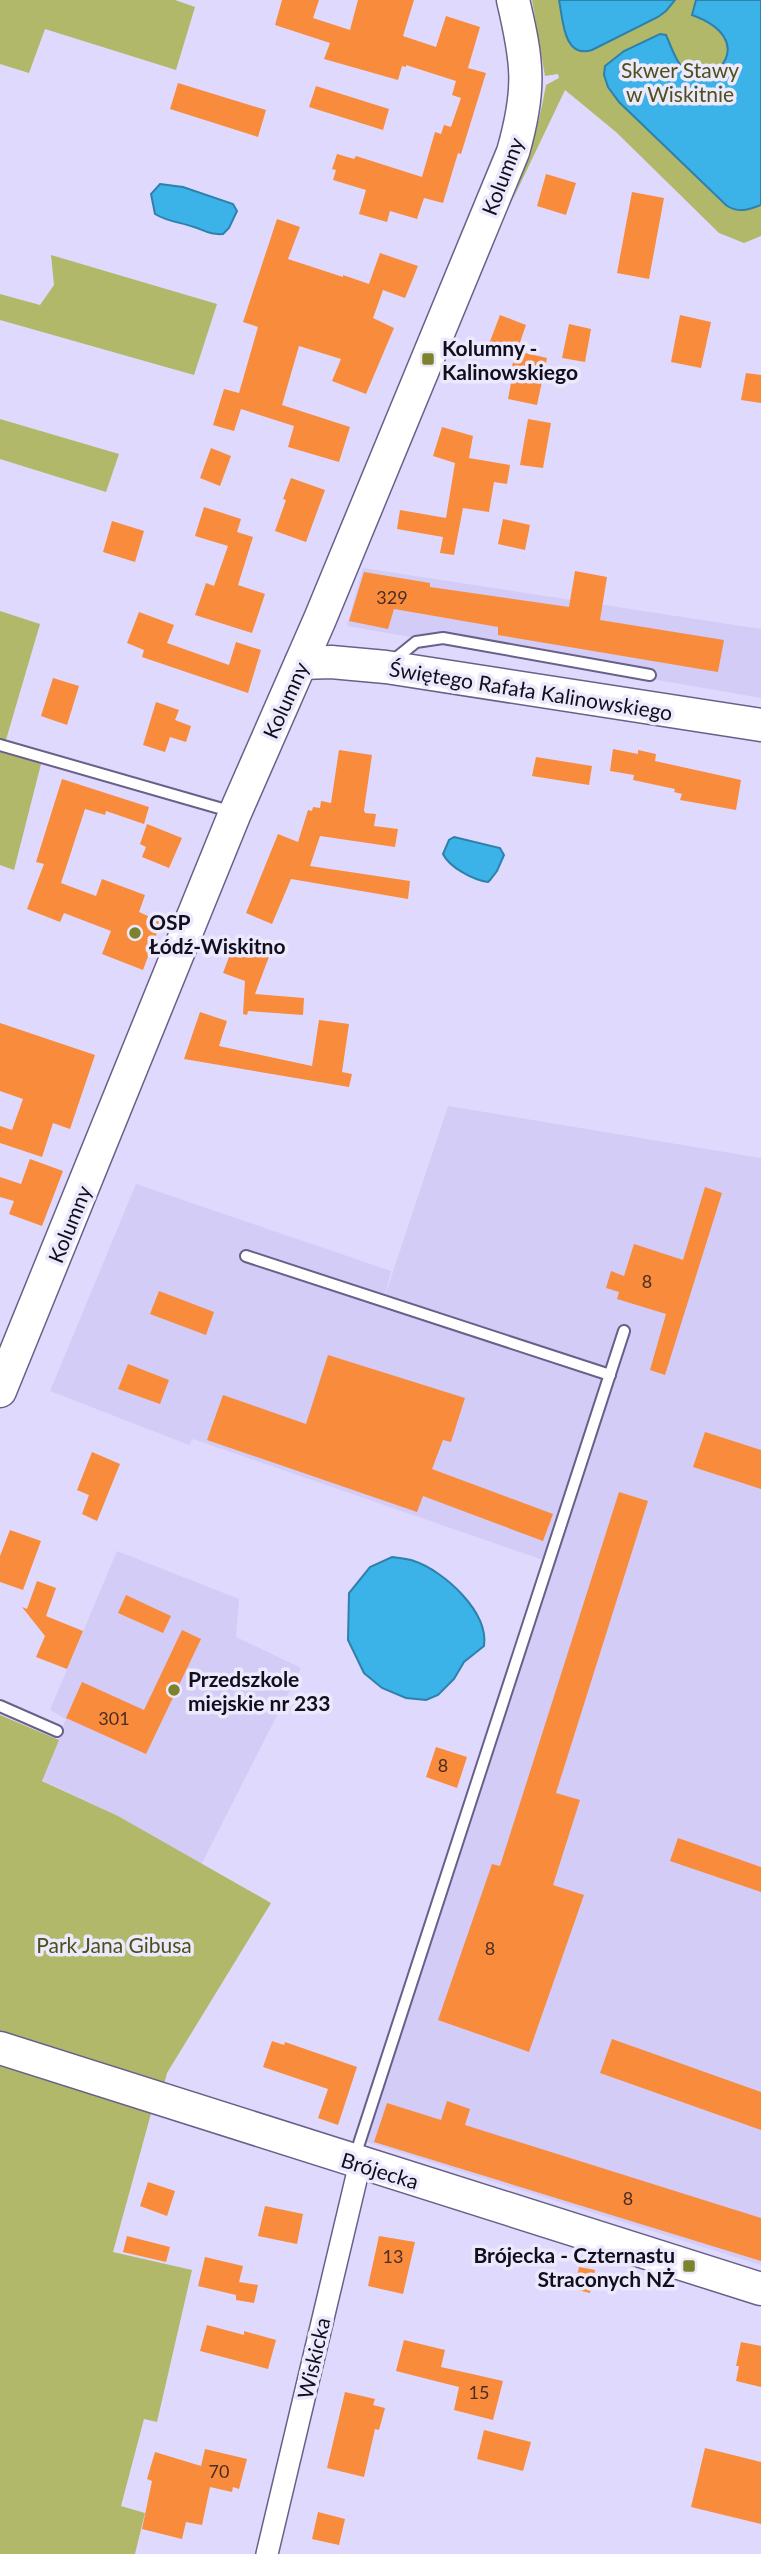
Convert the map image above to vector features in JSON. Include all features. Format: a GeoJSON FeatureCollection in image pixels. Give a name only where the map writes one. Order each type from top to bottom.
{"type":"FeatureCollection","features":[{"type":"Feature","properties":{"kind":"street","name":"Kolumny"},"geometry":{"type":"LineString","coordinates":[[0,1391],[236,813],[513,152],[525,107],[527,84],[524,52],[513,0]]}},
{"type":"Feature","properties":{"kind":"street","name":"Świętego Rafała Kalinowskiego"},"geometry":{"type":"LineString","coordinates":[[301,663],[331,662],[386,667],[761,726]]}},
{"type":"Feature","properties":{"kind":"street","name":"Brójecka"},"geometry":{"type":"LineString","coordinates":[[0,2048],[761,2289]]}},
{"type":"Feature","properties":{"kind":"street","name":"Wiskicka"},"geometry":{"type":"LineString","coordinates":[[267,2554],[356,2162]]}},
{"type":"Feature","properties":{"kind":"lane"},"geometry":{"type":"LineString","coordinates":[[386,667],[416,642],[443,638],[650,674]]}},
{"type":"Feature","properties":{"kind":"lane"},"geometry":{"type":"LineString","coordinates":[[0,745],[236,813]]}},
{"type":"Feature","properties":{"kind":"lane"},"geometry":{"type":"LineString","coordinates":[[246,1256],[610,1375]]}},
{"type":"Feature","properties":{"kind":"lane"},"geometry":{"type":"LineString","coordinates":[[356,2162],[624,1332]]}},
{"type":"Feature","properties":{"kind":"lane"},"geometry":{"type":"LineString","coordinates":[[0,1706],[57,1731]]}},
{"type":"Feature","properties":{"kind":"shaded area"},"geometry":{"type":"Polygon","coordinates":[[[363,568],[761,629],[761,698],[347,626],[363,568]]]}},
{"type":"Feature","properties":{"kind":"shaded area"},"geometry":{"type":"Polygon","coordinates":[[[448,1106],[761,1158],[761,2265],[367,2142],[543,1560],[193,1439],[189,1445],[50,1391],[136,1184],[391,1271],[384,1299],[448,1106]]]}},
{"type":"Feature","properties":{"kind":"shaded area","name":"Przedszkole miejskie nr 233"},"geometry":{"type":"Polygon","coordinates":[[[117,1551],[239,1599],[236,1637],[301,1668],[201,1865],[118,1816],[42,1780],[66,1719],[50,1710],[117,1551]]]}},
{"type":"Feature","properties":{"kind":"green space"},"geometry":{"type":"Polygon","coordinates":[[[0,0],[175,0],[195,7],[176,70],[45,29],[29,73],[0,64],[0,0]]]}},
{"type":"Feature","properties":{"kind":"green space","name":"Skwer Stawy w Wiskitnie"},"geometry":{"type":"Polygon","coordinates":[[[532,0],[761,0],[761,236],[744,243],[719,233],[616,132],[565,90],[513,199],[524,171],[546,85],[559,78],[558,74],[545,76],[532,0]]]}},
{"type":"Feature","properties":{"kind":"green space"},"geometry":{"type":"Polygon","coordinates":[[[51,255],[217,304],[194,375],[0,320],[0,294],[40,305],[54,285],[51,255]]]}},
{"type":"Feature","properties":{"kind":"green space"},"geometry":{"type":"Polygon","coordinates":[[[0,419],[119,454],[106,492],[0,459],[0,419]]]}},
{"type":"Feature","properties":{"kind":"green space"},"geometry":{"type":"Polygon","coordinates":[[[0,611],[40,624],[3,750],[41,764],[14,870],[0,865],[0,611]]]}},
{"type":"Feature","properties":{"kind":"green space","name":"Park Jana Gibusa"},"geometry":{"type":"Polygon","coordinates":[[[0,1715],[59,1740],[42,1781],[118,1816],[271,1903],[167,2073],[162,2092],[0,2040],[0,1715]]]}},
{"type":"Feature","properties":{"kind":"green space"},"geometry":{"type":"Polygon","coordinates":[[[0,2064],[152,2110],[113,2252],[192,2270],[157,2422],[144,2419],[121,2506],[145,2513],[135,2554],[0,2554],[0,2064]]]}},
{"type":"Feature","properties":{"kind":"water"},"geometry":{"type":"Polygon","coordinates":[[[559,0],[675,0],[658,17],[592,50],[582,51],[575,49],[566,36],[559,0]]]}},
{"type":"Feature","properties":{"kind":"water"},"geometry":{"type":"Polygon","coordinates":[[[696,0],[761,0],[761,205],[748,209],[736,210],[727,206],[619,102],[608,87],[604,75],[605,66],[624,51],[660,34],[666,35],[677,60],[688,72],[698,76],[709,74],[718,68],[725,60],[728,49],[724,37],[713,25],[692,15],[696,0]]]}},
{"type":"Feature","properties":{"kind":"water"},"geometry":{"type":"Polygon","coordinates":[[[160,184],[183,187],[233,204],[237,211],[229,228],[223,234],[211,233],[155,214],[151,194],[160,184]]]}},
{"type":"Feature","properties":{"kind":"water"},"geometry":{"type":"Polygon","coordinates":[[[454,837],[500,848],[504,855],[497,871],[488,882],[462,872],[446,859],[443,854],[449,840],[454,837]]]}},
{"type":"Feature","properties":{"kind":"water"},"geometry":{"type":"Polygon","coordinates":[[[392,1557],[409,1559],[426,1566],[451,1583],[472,1607],[484,1633],[484,1646],[464,1662],[454,1679],[438,1695],[426,1700],[406,1698],[382,1688],[364,1673],[348,1640],[349,1593],[370,1567],[392,1557]]]}},
{"type":"Feature","properties":{"kind":"building"},"geometry":{"type":"Polygon","coordinates":[[[282,0],[319,0],[313,18],[350,30],[358,0],[414,0],[403,36],[436,47],[446,16],[480,27],[468,68],[486,73],[443,203],[424,198],[417,219],[390,211],[387,222],[359,214],[366,190],[333,180],[336,170],[332,169],[337,154],[354,159],[356,156],[422,177],[435,132],[441,134],[444,125],[451,127],[461,98],[452,95],[456,81],[406,65],[402,66],[398,80],[324,59],[330,43],[275,25],[282,0]]]}},
{"type":"Feature","properties":{"kind":"building"},"geometry":{"type":"Polygon","coordinates":[[[178,83],[266,110],[258,137],[170,109],[178,83]]]}},
{"type":"Feature","properties":{"kind":"building"},"geometry":{"type":"Polygon","coordinates":[[[316,86],[389,109],[383,130],[309,107],[316,86]]]}},
{"type":"Feature","properties":{"kind":"building"},"geometry":{"type":"Polygon","coordinates":[[[546,174],[576,183],[566,215],[537,206],[546,174]]]}},
{"type":"Feature","properties":{"kind":"building"},"geometry":{"type":"Polygon","coordinates":[[[632,192],[664,198],[649,279],[617,273],[632,192]]]}},
{"type":"Feature","properties":{"kind":"building"},"geometry":{"type":"Polygon","coordinates":[[[277,219],[300,227],[288,259],[369,284],[380,253],[418,266],[405,298],[383,290],[373,318],[394,328],[366,394],[332,381],[341,359],[299,346],[282,405],[350,427],[339,462],[288,447],[294,426],[241,409],[234,431],[213,425],[224,389],[239,393],[258,327],[243,322],[277,219]]]}},
{"type":"Feature","properties":{"kind":"building"},"geometry":{"type":"Polygon","coordinates":[[[500,315],[526,325],[517,351],[547,358],[537,405],[508,399],[516,354],[489,344],[500,315]]]}},
{"type":"Feature","properties":{"kind":"building"},"geometry":{"type":"Polygon","coordinates":[[[680,315],[711,322],[701,368],[671,362],[680,315]]]}},
{"type":"Feature","properties":{"kind":"building"},"geometry":{"type":"Polygon","coordinates":[[[569,324],[591,329],[585,362],[562,358],[569,324]]]}},
{"type":"Feature","properties":{"kind":"building"},"geometry":{"type":"Polygon","coordinates":[[[746,373],[761,375],[761,403],[741,400],[746,373]]]}},
{"type":"Feature","properties":{"kind":"building"},"geometry":{"type":"Polygon","coordinates":[[[528,419],[551,423],[543,468],[520,465],[528,419]]]}},
{"type":"Feature","properties":{"kind":"building"},"geometry":{"type":"Polygon","coordinates":[[[442,427],[473,436],[469,458],[510,465],[507,484],[494,482],[489,512],[463,508],[454,555],[440,553],[443,537],[397,529],[400,510],[446,518],[455,463],[433,456],[442,427]]]}},
{"type":"Feature","properties":{"kind":"building"},"geometry":{"type":"Polygon","coordinates":[[[211,448],[231,456],[220,486],[200,478],[211,448]]]}},
{"type":"Feature","properties":{"kind":"building"},"geometry":{"type":"Polygon","coordinates":[[[291,478],[325,490],[306,542],[275,531],[291,478]]]}},
{"type":"Feature","properties":{"kind":"building"},"geometry":{"type":"Polygon","coordinates":[[[204,507],[241,519],[237,532],[253,537],[238,585],[265,594],[252,633],[195,615],[206,583],[214,586],[228,546],[195,536],[204,507]]]}},
{"type":"Feature","properties":{"kind":"building"},"geometry":{"type":"Polygon","coordinates":[[[503,519],[530,525],[525,550],[498,544],[503,519]]]}},
{"type":"Feature","properties":{"kind":"building"},"geometry":{"type":"Polygon","coordinates":[[[112,521],[144,531],[135,562],[103,552],[112,521]]]}},
{"type":"Feature","properties":{"kind":"building"},"geometry":{"type":"Polygon","coordinates":[[[575,571],[607,577],[600,620],[724,640],[718,672],[498,635],[498,627],[394,609],[388,629],[349,621],[364,572],[430,583],[430,587],[569,607],[575,571]]]}},
{"type":"Feature","properties":{"kind":"building"},"geometry":{"type":"Polygon","coordinates":[[[139,612],[174,625],[167,643],[229,665],[236,642],[261,650],[248,693],[142,657],[144,650],[127,643],[139,612]]]}},
{"type":"Feature","properties":{"kind":"building"},"geometry":{"type":"Polygon","coordinates":[[[53,678],[79,686],[67,725],[41,716],[53,678]]]}},
{"type":"Feature","properties":{"kind":"building"},"geometry":{"type":"Polygon","coordinates":[[[156,702],[179,710],[175,720],[191,726],[186,742],[170,737],[165,752],[143,745],[156,702]]]}},
{"type":"Feature","properties":{"kind":"building"},"geometry":{"type":"Polygon","coordinates":[[[613,749],[656,754],[655,761],[741,780],[736,810],[680,800],[682,794],[674,792],[675,789],[633,780],[634,775],[610,771],[613,749]]]}},
{"type":"Feature","properties":{"kind":"building"},"geometry":{"type":"Polygon","coordinates":[[[339,750],[372,755],[364,810],[365,813],[376,814],[374,826],[398,829],[395,847],[320,836],[310,866],[410,881],[408,899],[291,879],[272,924],[246,913],[278,834],[298,842],[308,810],[312,811],[313,807],[320,808],[321,801],[331,803],[339,750]]]}},
{"type":"Feature","properties":{"kind":"building"},"geometry":{"type":"Polygon","coordinates":[[[536,757],[592,766],[589,785],[532,776],[536,757]]]}},
{"type":"Feature","properties":{"kind":"building"},"geometry":{"type":"Polygon","coordinates":[[[62,779],[149,807],[144,824],[106,811],[105,815],[85,809],[61,883],[96,896],[102,879],[145,895],[139,912],[161,922],[143,970],[102,954],[111,931],[64,913],[60,922],[27,909],[44,864],[36,862],[62,779]]]}},
{"type":"Feature","properties":{"kind":"building"},"geometry":{"type":"Polygon","coordinates":[[[147,824],[182,838],[169,868],[142,857],[146,847],[140,844],[147,824]]]}},
{"type":"Feature","properties":{"kind":"building"},"geometry":{"type":"Polygon","coordinates":[[[235,941],[270,954],[255,994],[304,998],[303,1015],[248,1011],[247,1015],[243,1014],[245,981],[223,973],[235,941]]]}},
{"type":"Feature","properties":{"kind":"building"},"geometry":{"type":"Polygon","coordinates":[[[200,1012],[227,1021],[219,1046],[312,1066],[319,1020],[349,1024],[342,1072],[352,1074],[349,1087],[184,1059],[200,1012]]]}},
{"type":"Feature","properties":{"kind":"building"},"geometry":{"type":"Polygon","coordinates":[[[0,1023],[95,1055],[70,1129],[53,1123],[42,1157],[0,1143],[0,1126],[12,1130],[23,1099],[0,1091],[0,1023]]]}},
{"type":"Feature","properties":{"kind":"building"},"geometry":{"type":"Polygon","coordinates":[[[30,1159],[63,1171],[42,1226],[9,1214],[14,1201],[0,1197],[0,1177],[21,1184],[30,1159]]]}},
{"type":"Feature","properties":{"kind":"building"},"geometry":{"type":"Polygon","coordinates":[[[705,1187],[722,1193],[665,1375],[650,1370],[666,1314],[617,1299],[619,1292],[606,1288],[611,1271],[624,1276],[634,1244],[683,1260],[705,1187]]]}},
{"type":"Feature","properties":{"kind":"building"},"geometry":{"type":"Polygon","coordinates":[[[159,1291],[214,1312],[206,1335],[150,1314],[159,1291]]]}},
{"type":"Feature","properties":{"kind":"building"},"geometry":{"type":"Polygon","coordinates":[[[328,1355],[465,1398],[451,1442],[443,1440],[432,1469],[553,1514],[543,1541],[423,1496],[417,1512],[207,1440],[223,1395],[306,1424],[328,1355]]]}},
{"type":"Feature","properties":{"kind":"building"},"geometry":{"type":"Polygon","coordinates":[[[128,1364],[169,1380],[160,1404],[118,1389],[128,1364]]]}},
{"type":"Feature","properties":{"kind":"building"},"geometry":{"type":"Polygon","coordinates":[[[705,1432],[761,1450],[761,1489],[693,1467],[705,1432]]]}},
{"type":"Feature","properties":{"kind":"building"},"geometry":{"type":"Polygon","coordinates":[[[92,1452],[120,1464],[97,1521],[82,1514],[89,1495],[77,1490],[92,1452]]]}},
{"type":"Feature","properties":{"kind":"building"},"geometry":{"type":"Polygon","coordinates":[[[619,1492],[648,1501],[556,1793],[580,1800],[553,1885],[584,1895],[529,2052],[438,2020],[492,1864],[500,1866],[619,1492]]]}},
{"type":"Feature","properties":{"kind":"building"},"geometry":{"type":"Polygon","coordinates":[[[10,1530],[41,1541],[23,1590],[0,1582],[0,1556],[10,1530]]]}},
{"type":"Feature","properties":{"kind":"building"},"geometry":{"type":"Polygon","coordinates":[[[37,1581],[56,1588],[46,1616],[83,1631],[67,1669],[36,1657],[45,1636],[22,1607],[27,1609],[37,1581]]]}},
{"type":"Feature","properties":{"kind":"building"},"geometry":{"type":"Polygon","coordinates":[[[126,1595],[171,1616],[163,1633],[118,1613],[126,1595]]]}},
{"type":"Feature","properties":{"kind":"building"},"geometry":{"type":"Polygon","coordinates":[[[182,1630],[201,1639],[146,1754],[66,1718],[82,1682],[144,1710],[182,1630]]]}},
{"type":"Feature","properties":{"kind":"building"},"geometry":{"type":"Polygon","coordinates":[[[436,1747],[467,1757],[457,1788],[426,1777],[436,1747]]]}},
{"type":"Feature","properties":{"kind":"building"},"geometry":{"type":"Polygon","coordinates":[[[678,1838],[761,1867],[761,1892],[670,1861],[678,1838]]]}},
{"type":"Feature","properties":{"kind":"building"},"geometry":{"type":"Polygon","coordinates":[[[612,2039],[761,2092],[761,2130],[600,2073],[612,2039]]]}},
{"type":"Feature","properties":{"kind":"building"},"geometry":{"type":"Polygon","coordinates":[[[272,2041],[284,2045],[285,2042],[357,2067],[338,2125],[318,2118],[328,2089],[263,2067],[272,2041]]]}},
{"type":"Feature","properties":{"kind":"building"},"geometry":{"type":"Polygon","coordinates":[[[447,2101],[470,2109],[465,2125],[761,2218],[761,2261],[374,2142],[387,2103],[441,2120],[447,2101]]]}},
{"type":"Feature","properties":{"kind":"building"},"geometry":{"type":"Polygon","coordinates":[[[148,2182],[175,2191],[167,2216],[140,2206],[148,2182]]]}},
{"type":"Feature","properties":{"kind":"building"},"geometry":{"type":"Polygon","coordinates":[[[265,2206],[303,2214],[297,2244],[258,2236],[265,2206]]]}},
{"type":"Feature","properties":{"kind":"building"},"geometry":{"type":"Polygon","coordinates":[[[127,2236],[170,2247],[166,2262],[123,2252],[127,2236]]]}},
{"type":"Feature","properties":{"kind":"building"},"geometry":{"type":"Polygon","coordinates":[[[379,2236],[415,2242],[403,2294],[368,2286],[379,2236]]]}},
{"type":"Feature","properties":{"kind":"building"},"geometry":{"type":"Polygon","coordinates":[[[205,2257],[243,2266],[239,2282],[258,2285],[254,2303],[236,2300],[236,2295],[198,2286],[205,2257]]]}},
{"type":"Feature","properties":{"kind":"building"},"geometry":{"type":"Polygon","coordinates":[[[579,2267],[595,2270],[590,2293],[574,2289],[579,2267]]]}},
{"type":"Feature","properties":{"kind":"building"},"geometry":{"type":"Polygon","coordinates":[[[207,2325],[276,2340],[268,2369],[200,2351],[207,2325]]]}},
{"type":"Feature","properties":{"kind":"building"},"geometry":{"type":"Polygon","coordinates":[[[404,2340],[445,2350],[441,2367],[503,2381],[493,2420],[454,2410],[459,2387],[396,2371],[404,2340]]]}},
{"type":"Feature","properties":{"kind":"building"},"geometry":{"type":"Polygon","coordinates":[[[741,2342],[761,2346],[761,2387],[736,2381],[741,2342]]]}},
{"type":"Feature","properties":{"kind":"building"},"geometry":{"type":"Polygon","coordinates":[[[345,2392],[375,2399],[373,2405],[385,2408],[379,2430],[375,2429],[364,2477],[327,2468],[345,2392]]]}},
{"type":"Feature","properties":{"kind":"building"},"geometry":{"type":"Polygon","coordinates":[[[484,2430],[531,2442],[523,2471],[477,2459],[484,2430]]]}},
{"type":"Feature","properties":{"kind":"building"},"geometry":{"type":"Polygon","coordinates":[[[705,2448],[761,2462],[761,2524],[691,2507],[705,2448]]]}},
{"type":"Feature","properties":{"kind":"building"},"geometry":{"type":"Polygon","coordinates":[[[205,2449],[247,2459],[239,2489],[233,2487],[232,2492],[210,2487],[202,2525],[186,2522],[182,2539],[142,2529],[152,2481],[147,2479],[155,2452],[201,2466],[205,2449]]]}},
{"type":"Feature","properties":{"kind":"building"},"geometry":{"type":"Polygon","coordinates":[[[318,2512],[345,2519],[339,2545],[312,2539],[318,2512]]]}},
{"type":"Feature","properties":{"kind":"place","name":"Kolumny - Kalinowskiego"},"geometry":{"type":"Point","coordinates":[428,359]}},
{"type":"Feature","properties":{"kind":"place","name":"OSP Łódź-Wiskitno"},"geometry":{"type":"Point","coordinates":[135,933]}},
{"type":"Feature","properties":{"kind":"place","name":"Przedszkole miejskie nr 233"},"geometry":{"type":"Point","coordinates":[174,1690]}},
{"type":"Feature","properties":{"kind":"place","name":"Brójecka - Czternastu Straconych NŻ"},"geometry":{"type":"Point","coordinates":[689,2266]}}]}
